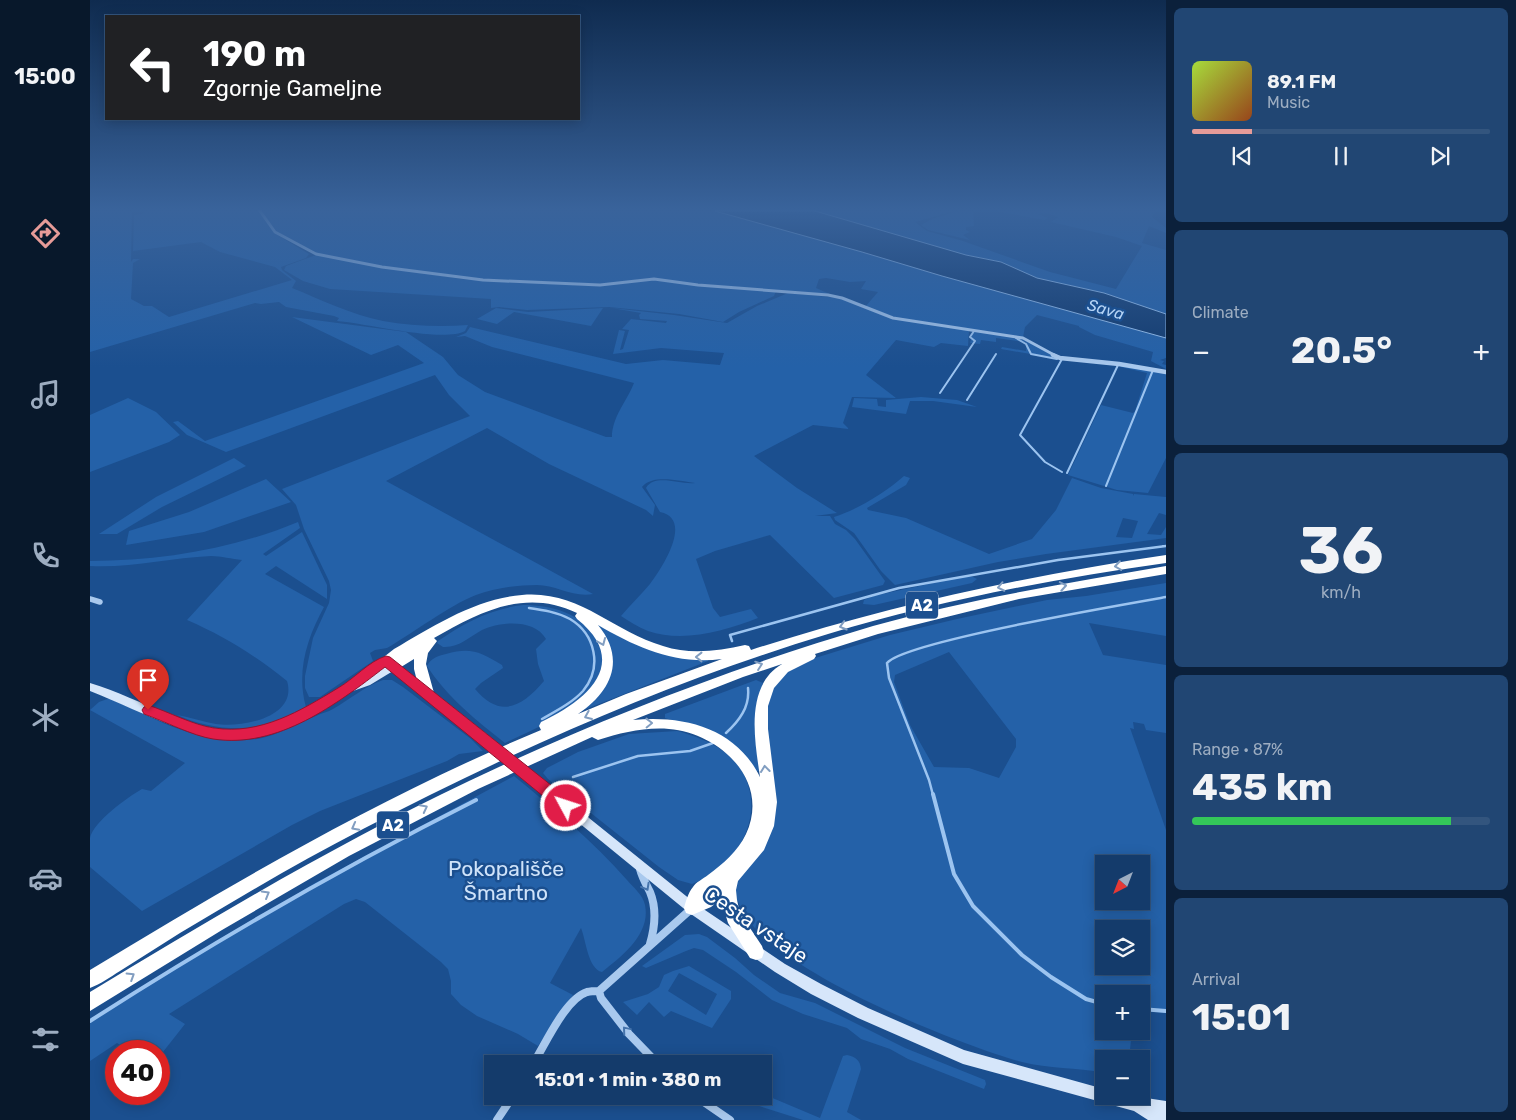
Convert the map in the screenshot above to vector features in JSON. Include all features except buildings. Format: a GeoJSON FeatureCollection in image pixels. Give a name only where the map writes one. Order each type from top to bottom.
{"type":"FeatureCollection","features":[{"type":"Feature","properties":{"kind":"highway","name":"A2"},"geometry":{"type":"LineString","coordinates":[[90,980],[187,921],[366,821],[493,758],[599,711],[668,684],[798,639],[870,618],[960,596],[1076,572],[1166,559]]}},
{"type":"Feature","properties":{"kind":"highway","name":"A2"},"geometry":{"type":"LineString","coordinates":[[90,1002],[224,919],[374,834],[567,740],[711,682],[846,638],[944,611],[1095,580],[1166,570]]}},
{"type":"Feature","properties":{"kind":"highway"},"geometry":{"type":"LineString","coordinates":[[389,664],[476,610],[498,602],[522,598],[546,599],[570,605],[636,641],[678,655],[712,656],[771,641],[798,639]]}},
{"type":"Feature","properties":{"kind":"highway"},"geometry":{"type":"LineString","coordinates":[[389,664],[480,613],[499,606],[523,602],[564,608],[580,616],[597,631],[604,643],[607,664],[605,677],[596,692],[570,714],[520,738],[493,758]]}},
{"type":"Feature","properties":{"kind":"highway"},"geometry":{"type":"LineString","coordinates":[[692,908],[710,900],[732,877],[757,847],[767,825],[767,787],[760,728],[762,703],[766,692],[775,678],[791,664],[832,648],[846,638]]}},
{"type":"Feature","properties":{"kind":"highway"},"geometry":{"type":"LineString","coordinates":[[427,644],[420,656],[419,665],[426,682],[427,693]]}},
{"type":"Feature","properties":{"kind":"highway"},"geometry":{"type":"LineString","coordinates":[[567,740],[591,738],[634,724],[674,724],[696,728],[716,737],[748,766],[755,780],[759,798],[757,825],[748,845],[730,866],[699,891],[692,908]]}},
{"type":"Feature","properties":{"kind":"highway"},"geometry":{"type":"LineString","coordinates":[[732,877],[728,890],[730,908],[756,952]]}},
{"type":"Feature","properties":{"kind":"street"},"geometry":{"type":"LineString","coordinates":[[360,263],[483,280],[600,285],[654,279],[698,285],[828,295],[842,298],[893,318],[1023,338],[1032,341],[1052,355],[1060,358],[1166,372]]}},
{"type":"Feature","properties":{"kind":"street"},"geometry":{"type":"LineString","coordinates":[[90,599],[100,602]]}},
{"type":"Feature","properties":{"kind":"street"},"geometry":{"type":"LineString","coordinates":[[90,687],[195,728],[212,733],[234,734],[255,732],[280,726],[316,708],[348,688],[366,682],[389,664]]}},
{"type":"Feature","properties":{"kind":"street","name":"Cesta vstaje"},"geometry":{"type":"LineString","coordinates":[[389,664],[480,735],[692,908],[780,968],[832,997],[963,1057],[1095,1094]]}},
{"type":"Feature","properties":{"kind":"street"},"geometry":{"type":"LineString","coordinates":[[640,867],[643,882],[652,898],[655,915],[650,944]]}},
{"type":"Feature","properties":{"kind":"street"},"geometry":{"type":"LineString","coordinates":[[539,1055],[559,1022],[575,1002],[588,992],[599,991],[692,908]]}},
{"type":"Feature","properties":{"kind":"street"},"geometry":{"type":"LineString","coordinates":[[599,991],[606,1005],[629,1034],[649,1055]]}},
{"type":"Feature","properties":{"kind":"street"},"geometry":{"type":"LineString","coordinates":[[497,1120],[508,1105]]}},
{"type":"Feature","properties":{"kind":"street"},"geometry":{"type":"LineString","coordinates":[[708,1105],[730,1120]]}},
{"type":"Feature","properties":{"kind":"street"},"geometry":{"type":"LineString","coordinates":[[1137,1105],[1162,1120]]}},
{"type":"Feature","properties":{"kind":"street","name":"Cesta vstaje"},"geometry":{"type":"LineString","coordinates":[[1143,1105],[1166,1108]]}},
{"type":"Feature","properties":{"kind":"green space"},"geometry":{"type":"Polygon","coordinates":[[[90,263],[133,263],[131,299],[144,306],[152,306],[169,317],[292,280],[275,267],[261,263],[291,263],[281,267],[282,270],[296,281],[292,288],[348,311],[383,321],[404,324],[426,326],[468,325],[465,331],[454,334],[422,334],[337,321],[339,318],[334,316],[286,307],[279,302],[255,303],[90,352],[90,263]]]}},
{"type":"Feature","properties":{"kind":"green space"},"geometry":{"type":"Polygon","coordinates":[[[293,263],[366,263],[461,279],[591,286],[651,279],[776,291],[774,296],[739,312],[723,322],[679,314],[609,307],[527,310],[491,308],[491,299],[330,289],[303,281],[284,270],[286,266],[293,263]]]}},
{"type":"Feature","properties":{"kind":"green space"},"geometry":{"type":"Polygon","coordinates":[[[368,263],[900,263],[1166,338],[1166,358],[1160,360],[1164,361],[1162,364],[1166,365],[1166,369],[1151,361],[1153,352],[1095,335],[1079,326],[1037,315],[1025,327],[1023,337],[898,318],[865,307],[878,292],[861,289],[866,281],[850,282],[826,278],[819,279],[816,288],[834,296],[653,278],[605,284],[483,279],[397,269],[368,263]]]}},
{"type":"Feature","properties":{"kind":"green space"},"geometry":{"type":"Polygon","coordinates":[[[1004,263],[1025,263],[1050,272],[1116,289],[1132,263],[1166,263],[1166,314],[1104,293],[1037,278],[1004,263]]]}},
{"type":"Feature","properties":{"kind":"green space"},"geometry":{"type":"Polygon","coordinates":[[[788,293],[839,298],[893,319],[969,330],[968,346],[941,343],[934,347],[896,340],[866,375],[896,398],[852,397],[843,423],[849,429],[813,425],[754,456],[797,488],[837,513],[815,516],[830,516],[835,524],[846,530],[855,539],[885,581],[883,585],[834,598],[770,535],[715,551],[696,559],[713,608],[720,617],[751,609],[758,618],[703,634],[675,636],[661,634],[648,631],[621,616],[655,577],[667,556],[675,534],[674,524],[670,516],[660,512],[646,488],[655,481],[662,480],[695,483],[659,479],[647,483],[642,487],[655,505],[653,516],[646,510],[549,464],[487,428],[386,481],[593,594],[572,593],[537,585],[506,587],[476,595],[443,612],[387,648],[370,653],[373,661],[320,697],[309,697],[305,688],[305,676],[313,638],[329,603],[331,590],[329,581],[304,529],[296,505],[282,489],[470,416],[449,395],[435,375],[226,452],[187,435],[173,422],[178,421],[205,441],[424,363],[398,345],[371,355],[292,317],[406,332],[443,357],[458,375],[485,392],[606,437],[612,437],[614,423],[634,383],[492,347],[465,336],[456,337],[466,333],[470,327],[626,364],[663,360],[720,365],[724,353],[661,348],[613,354],[619,330],[625,331],[620,350],[623,349],[629,330],[622,329],[631,319],[666,323],[667,321],[640,319],[639,315],[641,313],[612,308],[727,323],[757,306],[788,293]]]}},
{"type":"Feature","properties":{"kind":"green space"},"geometry":{"type":"Polygon","coordinates":[[[496,308],[528,312],[603,308],[591,326],[514,312],[497,324],[477,319],[496,308]]]}},
{"type":"Feature","properties":{"kind":"green space"},"geometry":{"type":"Polygon","coordinates":[[[973,331],[1025,340],[1060,359],[1001,349],[1002,347],[1026,351],[1026,342],[996,338],[996,342],[981,340],[980,344],[970,343],[973,331]]]}},
{"type":"Feature","properties":{"kind":"green space"},"geometry":{"type":"Polygon","coordinates":[[[1119,365],[1166,373],[1166,458],[1148,493],[1117,490],[1068,475],[1101,405],[1133,413],[1135,411],[1147,373],[1119,365]]]}},
{"type":"Feature","properties":{"kind":"green space"},"geometry":{"type":"Polygon","coordinates":[[[921,397],[957,400],[977,407],[933,401],[910,401],[906,414],[852,407],[854,398],[877,399],[878,406],[886,407],[886,400],[921,397]]]}},
{"type":"Feature","properties":{"kind":"green space"},"geometry":{"type":"Polygon","coordinates":[[[128,398],[156,412],[180,435],[169,442],[90,472],[90,415],[128,398]]]}},
{"type":"Feature","properties":{"kind":"green space"},"geometry":{"type":"Polygon","coordinates":[[[234,458],[246,466],[162,507],[117,534],[99,534],[156,497],[234,458]]]}},
{"type":"Feature","properties":{"kind":"green space"},"geometry":{"type":"Polygon","coordinates":[[[904,476],[910,478],[906,485],[867,508],[868,510],[906,518],[989,554],[1032,539],[1056,510],[1072,478],[1101,488],[1133,494],[1133,496],[1134,494],[1166,497],[1166,515],[1159,513],[1147,534],[1161,535],[1166,527],[1166,538],[998,562],[895,585],[881,571],[854,533],[835,520],[834,517],[862,505],[904,476]],[[1123,518],[1116,537],[1132,538],[1138,521],[1123,518]]]}},
{"type":"Feature","properties":{"kind":"green space"},"geometry":{"type":"Polygon","coordinates":[[[266,479],[291,502],[204,532],[126,545],[129,531],[189,512],[266,479]]]}},
{"type":"Feature","properties":{"kind":"green space"},"geometry":{"type":"Polygon","coordinates":[[[298,522],[300,528],[263,554],[266,556],[302,532],[327,585],[327,599],[276,566],[265,574],[324,607],[308,643],[305,656],[302,681],[306,707],[276,723],[243,728],[209,725],[177,715],[216,724],[240,724],[265,718],[284,703],[288,693],[287,681],[239,647],[187,620],[242,560],[211,556],[105,566],[90,566],[90,561],[143,559],[196,552],[248,539],[298,522]]]}},
{"type":"Feature","properties":{"kind":"green space"},"geometry":{"type":"Polygon","coordinates":[[[966,576],[977,579],[972,583],[874,605],[863,604],[864,600],[873,596],[966,576]]]}},
{"type":"Feature","properties":{"kind":"green space"},"geometry":{"type":"Polygon","coordinates":[[[1166,583],[1166,636],[1089,623],[1103,655],[1166,665],[1166,733],[1146,730],[1144,724],[1133,722],[1134,729],[1130,728],[1166,830],[1166,1013],[1150,1011],[1150,985],[1095,985],[1095,1040],[1131,1040],[1130,1050],[1095,1050],[1095,1072],[1042,1066],[992,1053],[954,1039],[863,999],[819,976],[781,951],[753,926],[738,901],[733,901],[736,882],[760,850],[764,718],[772,689],[784,674],[802,662],[890,635],[1047,600],[1086,596],[1166,583]],[[949,652],[895,675],[894,682],[910,725],[934,767],[969,768],[999,778],[1016,747],[1016,739],[949,652]]]}},
{"type":"Feature","properties":{"kind":"green space"},"geometry":{"type":"Polygon","coordinates":[[[523,605],[555,609],[575,617],[591,631],[597,640],[602,652],[602,664],[593,689],[581,701],[571,709],[505,743],[453,698],[427,666],[435,658],[455,652],[469,651],[481,654],[502,665],[503,668],[475,689],[493,704],[502,707],[519,703],[544,681],[538,664],[536,649],[546,639],[541,633],[526,625],[508,624],[482,630],[454,646],[443,647],[437,643],[458,628],[488,613],[523,605]]]}},
{"type":"Feature","properties":{"kind":"green space"},"geometry":{"type":"Polygon","coordinates":[[[600,624],[651,650],[677,657],[708,661],[586,709],[584,707],[606,683],[598,625],[600,624]]]}},
{"type":"Feature","properties":{"kind":"green space"},"geometry":{"type":"Polygon","coordinates":[[[383,680],[392,680],[403,687],[471,739],[483,751],[459,754],[447,761],[320,811],[292,825],[142,911],[90,867],[90,838],[97,825],[128,798],[142,789],[151,791],[185,763],[90,710],[99,702],[110,698],[166,724],[206,737],[246,740],[273,735],[329,711],[383,680]]]}},
{"type":"Feature","properties":{"kind":"green space"},"geometry":{"type":"Polygon","coordinates":[[[756,680],[763,683],[756,705],[761,771],[756,771],[746,757],[675,721],[665,718],[665,714],[756,680]]]}},
{"type":"Feature","properties":{"kind":"green space"},"geometry":{"type":"Polygon","coordinates":[[[677,731],[697,737],[725,752],[740,768],[750,794],[751,810],[748,826],[742,841],[721,867],[707,877],[692,884],[678,880],[659,867],[548,779],[543,773],[547,768],[578,752],[629,734],[677,731]]]}},
{"type":"Feature","properties":{"kind":"green space","name":"Pokopališče Šmartno"},"geometry":{"type":"Polygon","coordinates":[[[514,776],[601,852],[642,898],[646,916],[644,925],[633,943],[602,972],[597,970],[591,960],[581,928],[550,983],[573,995],[538,1046],[518,1034],[477,1016],[461,1005],[451,994],[451,981],[448,969],[365,902],[356,899],[344,904],[169,1014],[185,1024],[170,1043],[170,1040],[105,1040],[105,1051],[90,1061],[90,1021],[315,883],[514,776]]]}},
{"type":"Feature","properties":{"kind":"green space"},"geometry":{"type":"Polygon","coordinates":[[[699,934],[707,937],[754,975],[780,993],[815,1003],[905,1048],[985,1080],[984,1089],[908,1059],[890,1049],[861,1039],[847,1028],[803,1014],[772,1000],[736,972],[703,950],[694,948],[646,968],[642,966],[685,935],[699,934]]]}},
{"type":"Feature","properties":{"kind":"green space"},"geometry":{"type":"Polygon","coordinates":[[[689,966],[731,991],[731,999],[712,1028],[671,1011],[664,1017],[649,1002],[637,1015],[623,1002],[648,994],[659,987],[664,975],[689,966]],[[679,973],[668,991],[706,1015],[717,994],[679,973]]]}},
{"type":"Feature","properties":{"kind":"green space"},"geometry":{"type":"Polygon","coordinates":[[[843,1056],[853,1057],[860,1063],[861,1069],[847,1112],[861,1120],[803,1120],[756,1105],[772,1105],[772,1098],[820,1118],[843,1056]]]}},
{"type":"Feature","properties":{"kind":"water","name":"Sava"},"geometry":{"type":"Polygon","coordinates":[[[900,263],[1004,263],[1037,278],[1104,293],[1166,314],[1166,338],[900,263]]]}},
{"type":"Feature","properties":{"kind":"waterway"},"geometry":{"type":"LineString","coordinates":[[940,393],[975,341],[970,337],[974,331]]}},
{"type":"Feature","properties":{"kind":"waterway"},"geometry":{"type":"LineString","coordinates":[[1016,338],[1026,344],[1031,354],[1057,359]]}},
{"type":"Feature","properties":{"kind":"waterway"},"geometry":{"type":"LineString","coordinates":[[967,400],[996,354]]}},
{"type":"Feature","properties":{"kind":"waterway"},"geometry":{"type":"LineString","coordinates":[[1062,359],[1020,435],[1045,462],[1062,472]]}},
{"type":"Feature","properties":{"kind":"waterway"},"geometry":{"type":"LineString","coordinates":[[1067,473],[1118,365]]}},
{"type":"Feature","properties":{"kind":"waterway"},"geometry":{"type":"LineString","coordinates":[[1106,486],[1153,370]]}},
{"type":"Feature","properties":{"kind":"waterway"},"geometry":{"type":"LineString","coordinates":[[732,641],[730,635],[899,588],[1058,560],[1166,546],[1163,546]]}},
{"type":"Feature","properties":{"kind":"waterway"},"geometry":{"type":"LineString","coordinates":[[933,795],[929,780],[889,678],[887,663],[902,654],[972,635],[1065,615],[1166,597]]}},
{"type":"Feature","properties":{"kind":"waterway"},"geometry":{"type":"LineString","coordinates":[[529,608],[555,613],[579,625],[590,642],[593,652],[593,672],[583,691],[569,703],[542,719]]}},
{"type":"Feature","properties":{"kind":"waterway"},"geometry":{"type":"LineString","coordinates":[[726,733],[743,713],[747,701],[748,688]]}},
{"type":"Feature","properties":{"kind":"waterway"},"geometry":{"type":"LineString","coordinates":[[573,777],[638,756],[690,751],[713,743]]}},
{"type":"Feature","properties":{"kind":"waterway"},"geometry":{"type":"LineString","coordinates":[[933,794],[954,874],[973,906],[1022,955],[1051,977],[1086,999],[1095,1002]]}},
{"type":"Feature","properties":{"kind":"waterway"},"geometry":{"type":"LineString","coordinates":[[90,1021],[184,962],[280,906],[426,825],[476,800]]}},
{"type":"Feature","properties":{"kind":"waterway"},"geometry":{"type":"LineString","coordinates":[[1150,1010],[1166,1011]]}},
{"type":"Feature","properties":{"kind":"route"},"geometry":{"type":"LineString","coordinates":[[148,710],[179,723],[212,733],[234,734],[255,732],[280,726],[306,714],[348,688],[386,660],[566,806]]}}]}
